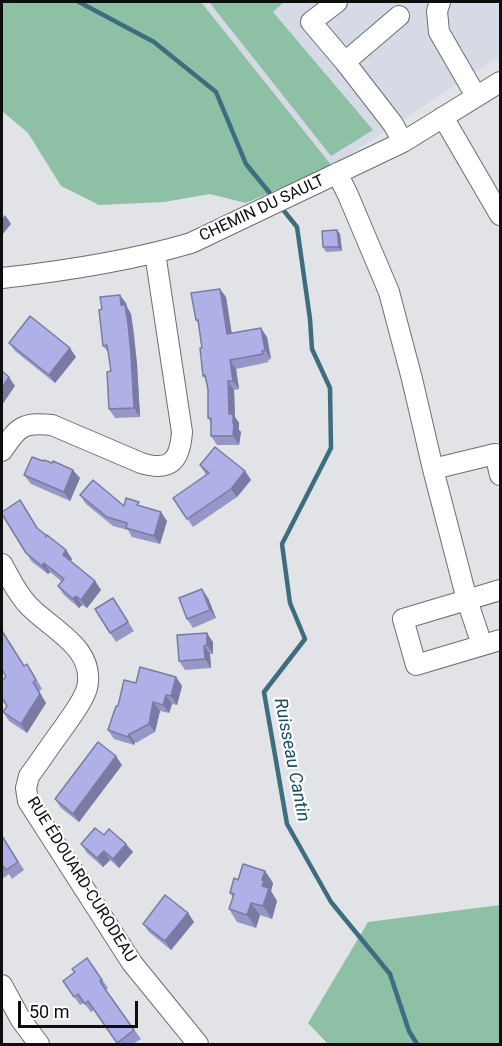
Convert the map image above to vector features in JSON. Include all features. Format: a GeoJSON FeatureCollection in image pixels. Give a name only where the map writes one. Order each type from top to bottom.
{"type":"FeatureCollection","features":[{"type":"Feature","properties":{"kind":"street"},"geometry":{"type":"LineString","coordinates":[[337,2],[311,22],[393,124],[403,142]]}},
{"type":"Feature","properties":{"kind":"street"},"geometry":{"type":"LineString","coordinates":[[440,2],[439,32],[476,96]]}},
{"type":"Feature","properties":{"kind":"street"},"geometry":{"type":"LineString","coordinates":[[345,62],[399,16]]}},
{"type":"Feature","properties":{"kind":"street","name":"CHEMIN DU SAULT"},"geometry":{"type":"LineString","coordinates":[[2,278],[47,273],[155,254],[191,243],[403,142],[501,82]]}},
{"type":"Feature","properties":{"kind":"street"},"geometry":{"type":"LineString","coordinates":[[444,117],[501,215]]}},
{"type":"Feature","properties":{"kind":"street"},"geometry":{"type":"LineString","coordinates":[[337,173],[389,292],[467,600],[491,643],[416,665],[403,619],[467,600],[501,590]]}},
{"type":"Feature","properties":{"kind":"street"},"geometry":{"type":"LineString","coordinates":[[2,452],[11,438],[22,428],[38,423],[52,425],[154,467],[165,466],[177,456],[182,443],[182,432],[155,254]]}},
{"type":"Feature","properties":{"kind":"street"},"geometry":{"type":"LineString","coordinates":[[434,469],[495,454],[501,475]]}},
{"type":"Feature","properties":{"kind":"street","name":"RUE ÉDOUARD-CURODEAU"},"geometry":{"type":"LineString","coordinates":[[2,564],[21,597],[73,643],[82,655],[88,672],[86,688],[79,705],[29,776],[26,788],[28,801],[132,963],[198,1044]]}},
{"type":"Feature","properties":{"kind":"street"},"geometry":{"type":"LineString","coordinates":[[2,985],[21,1020],[39,1044]]}},
{"type":"Feature","properties":{"kind":"shaded area"},"geometry":{"type":"Polygon","coordinates":[[[201,2],[500,2],[500,56],[332,166],[201,2]]]}},
{"type":"Feature","properties":{"kind":"green space"},"geometry":{"type":"Polygon","coordinates":[[[2,2],[201,2],[332,166],[246,203],[210,194],[164,202],[99,205],[61,186],[28,133],[2,111],[2,2]]]}},
{"type":"Feature","properties":{"kind":"green space"},"geometry":{"type":"Polygon","coordinates":[[[209,2],[284,2],[273,12],[373,130],[331,156],[209,2]]]}},
{"type":"Feature","properties":{"kind":"green space"},"geometry":{"type":"Polygon","coordinates":[[[500,905],[500,1044],[328,1044],[308,1023],[368,922],[500,905]]]}},
{"type":"Feature","properties":{"kind":"building"},"geometry":{"type":"Polygon","coordinates":[[[337,230],[339,247],[323,247],[322,231],[337,230]]]}},
{"type":"Feature","properties":{"kind":"building"},"geometry":{"type":"Polygon","coordinates":[[[220,289],[227,334],[261,328],[265,350],[262,351],[263,354],[230,360],[233,381],[228,381],[229,414],[233,414],[233,436],[211,436],[211,418],[208,418],[208,389],[205,375],[203,376],[198,320],[196,320],[191,293],[220,289]]]}},
{"type":"Feature","properties":{"kind":"building"},"geometry":{"type":"Polygon","coordinates":[[[120,295],[121,305],[125,305],[128,324],[134,408],[109,409],[107,372],[111,371],[107,345],[103,346],[100,297],[120,295]]]}},
{"type":"Feature","properties":{"kind":"building"},"geometry":{"type":"Polygon","coordinates":[[[30,316],[70,348],[49,375],[9,343],[30,316]]]}},
{"type":"Feature","properties":{"kind":"building"},"geometry":{"type":"Polygon","coordinates":[[[2,371],[9,377],[2,388],[2,371]]]}},
{"type":"Feature","properties":{"kind":"building"},"geometry":{"type":"Polygon","coordinates":[[[215,447],[245,471],[231,489],[187,519],[173,498],[209,473],[200,465],[215,447]]]}},
{"type":"Feature","properties":{"kind":"building"},"geometry":{"type":"Polygon","coordinates":[[[32,457],[52,463],[53,461],[73,470],[64,492],[24,475],[32,457]]]}},
{"type":"Feature","properties":{"kind":"building"},"geometry":{"type":"Polygon","coordinates":[[[93,480],[124,506],[126,498],[139,502],[137,505],[161,512],[154,536],[126,528],[127,523],[107,517],[80,495],[93,480]]]}},
{"type":"Feature","properties":{"kind":"building"},"geometry":{"type":"Polygon","coordinates":[[[20,500],[37,528],[66,550],[63,555],[95,581],[81,600],[76,596],[73,599],[58,586],[64,579],[44,563],[42,566],[26,553],[2,514],[20,500]]]}},
{"type":"Feature","properties":{"kind":"building"},"geometry":{"type":"Polygon","coordinates":[[[202,589],[210,610],[187,619],[179,598],[202,589]]]}},
{"type":"Feature","properties":{"kind":"building"},"geometry":{"type":"Polygon","coordinates":[[[113,598],[128,622],[110,633],[95,609],[113,598]]]}},
{"type":"Feature","properties":{"kind":"building"},"geometry":{"type":"Polygon","coordinates":[[[2,631],[24,666],[27,664],[36,680],[33,682],[40,694],[21,724],[3,712],[7,706],[2,698],[2,680],[6,677],[2,669],[2,631]]]}},
{"type":"Feature","properties":{"kind":"building"},"geometry":{"type":"Polygon","coordinates":[[[207,633],[207,645],[204,646],[205,659],[179,661],[177,635],[207,633]]]}},
{"type":"Feature","properties":{"kind":"building"},"geometry":{"type":"Polygon","coordinates":[[[140,667],[176,677],[171,696],[166,695],[163,705],[153,702],[149,724],[129,734],[128,737],[108,730],[116,706],[118,706],[124,680],[136,683],[140,667]]]}},
{"type":"Feature","properties":{"kind":"building"},"geometry":{"type":"Polygon","coordinates":[[[98,742],[116,756],[73,814],[55,799],[98,742]]]}},
{"type":"Feature","properties":{"kind":"building"},"geometry":{"type":"Polygon","coordinates":[[[95,828],[104,835],[109,829],[126,844],[113,859],[104,851],[97,858],[81,844],[95,828]]]}},
{"type":"Feature","properties":{"kind":"building"},"geometry":{"type":"Polygon","coordinates":[[[2,836],[18,862],[6,870],[2,866],[2,836]]]}},
{"type":"Feature","properties":{"kind":"building"},"geometry":{"type":"Polygon","coordinates":[[[243,864],[265,871],[262,886],[269,888],[263,906],[251,903],[247,915],[229,909],[234,894],[230,893],[234,878],[238,880],[243,864]]]}},
{"type":"Feature","properties":{"kind":"building"},"geometry":{"type":"Polygon","coordinates":[[[165,895],[188,913],[165,941],[143,924],[165,895]]]}},
{"type":"Feature","properties":{"kind":"building"},"geometry":{"type":"Polygon","coordinates":[[[87,958],[102,980],[100,981],[105,989],[134,1030],[117,1043],[88,1001],[85,1004],[78,994],[74,997],[63,981],[75,972],[72,969],[87,958]]]}},
{"type":"Feature","properties":{"kind":"waterway","name":"Ruisseau Cantin"},"geometry":{"type":"LineString","coordinates":[[79,2],[154,42],[216,92],[246,164],[273,197]]}},
{"type":"Feature","properties":{"kind":"waterway","name":"Ruisseau Cantin"},"geometry":{"type":"LineString","coordinates":[[280,206],[297,227],[312,349],[330,388],[331,448],[282,544],[290,603],[305,639],[264,692],[287,824],[331,902],[390,974],[409,1031],[417,1044]]}}]}
